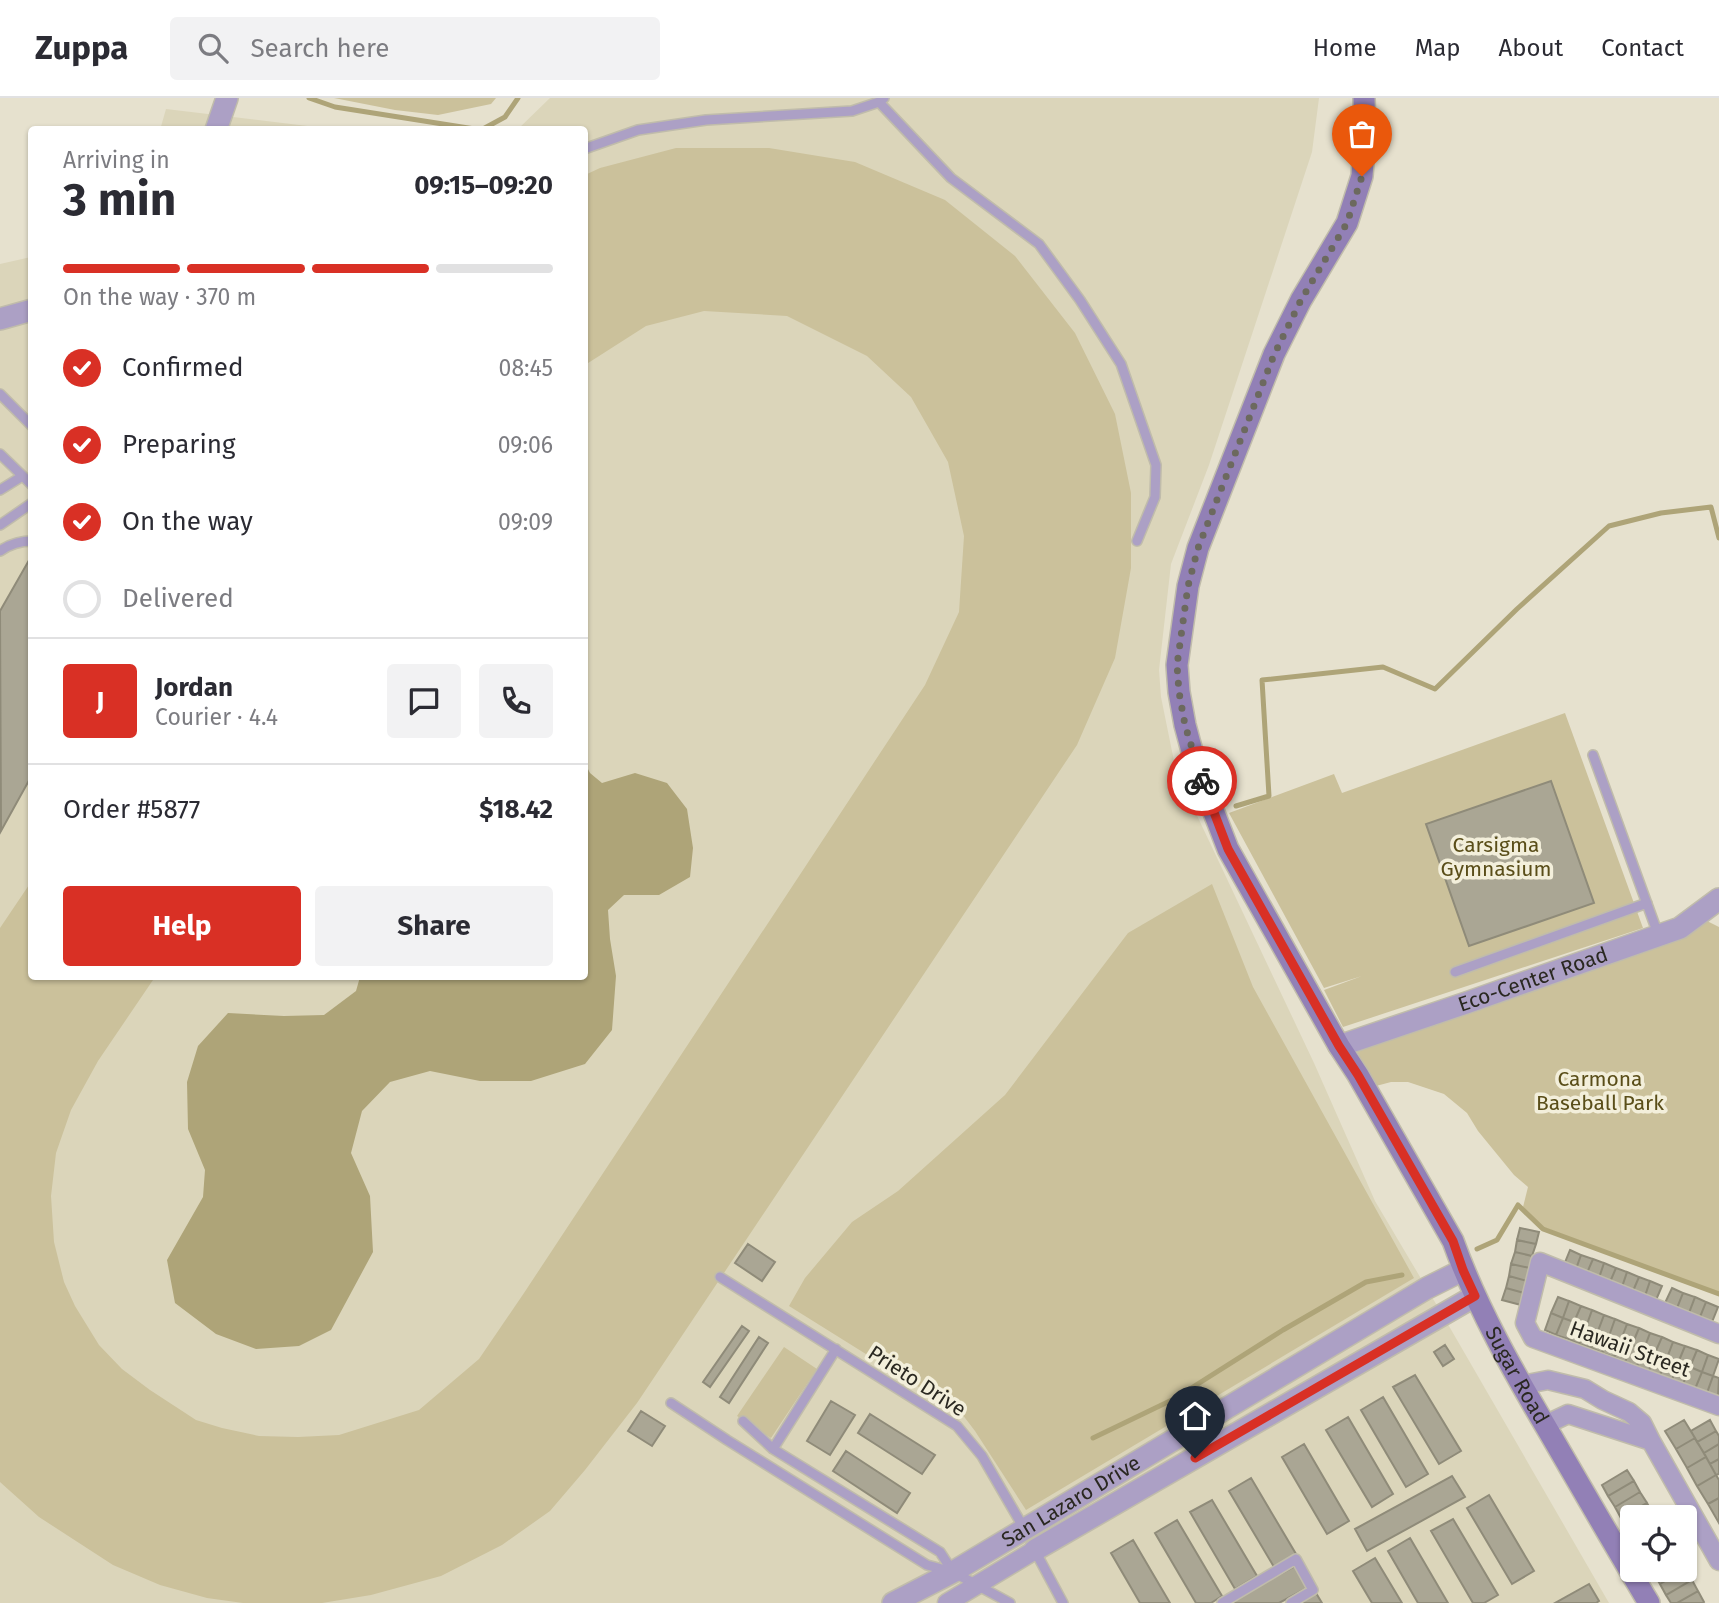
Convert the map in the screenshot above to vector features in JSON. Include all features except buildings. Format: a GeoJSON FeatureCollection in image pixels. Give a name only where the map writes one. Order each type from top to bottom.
{"type":"FeatureCollection","features":[{"type":"Feature","properties":{"kind":"main road","name":"Sugar Road"},"geometry":{"type":"LineString","coordinates":[[1364,98],[1362,176],[1347,223],[1301,300],[1274,355],[1198,548],[1188,586],[1177,665],[1179,692],[1196,766],[1228,849],[1453,1241],[1475,1296],[1522,1385],[1649,1603]]}},
{"type":"Feature","properties":{"kind":"street"},"geometry":{"type":"LineString","coordinates":[[0,319],[28,311]]}},
{"type":"Feature","properties":{"kind":"street","name":"Eco-Center Road"},"geometry":{"type":"LineString","coordinates":[[1339,1046],[1680,928],[1719,899]]}},
{"type":"Feature","properties":{"kind":"street","name":"Hawaii Street"},"geometry":{"type":"LineString","coordinates":[[1719,1334],[1540,1262],[1525,1323],[1533,1338],[1719,1405]]}},
{"type":"Feature","properties":{"kind":"street","name":"San Lazaro Drive"},"geometry":{"type":"LineString","coordinates":[[893,1603],[953,1572],[1427,1288],[1463,1270]]}},
{"type":"Feature","properties":{"kind":"street","name":"San Lazaro Drive"},"geometry":{"type":"LineString","coordinates":[[947,1603],[1475,1296]]}},
{"type":"Feature","properties":{"kind":"street"},"geometry":{"type":"LineString","coordinates":[[1522,1385],[1548,1380],[1585,1388],[1629,1412],[1642,1423],[1719,1559]]}},
{"type":"Feature","properties":{"kind":"street"},"geometry":{"type":"LineString","coordinates":[[1602,1426],[1610,1404]]}},
{"type":"Feature","properties":{"kind":"street"},"geometry":{"type":"LineString","coordinates":[[1545,1425],[1568,1414],[1651,1441]]}},
{"type":"Feature","properties":{"kind":"lane"},"geometry":{"type":"LineString","coordinates":[[588,148],[638,130],[706,120],[852,111],[882,100],[951,178],[1039,244],[1080,300],[1121,364],[1156,466],[1155,497],[1137,541]]}},
{"type":"Feature","properties":{"kind":"lane"},"geometry":{"type":"LineString","coordinates":[[0,394],[28,422]]}},
{"type":"Feature","properties":{"kind":"lane"},"geometry":{"type":"LineString","coordinates":[[0,454],[28,482]]}},
{"type":"Feature","properties":{"kind":"lane"},"geometry":{"type":"LineString","coordinates":[[0,490],[21,477]]}},
{"type":"Feature","properties":{"kind":"lane"},"geometry":{"type":"LineString","coordinates":[[0,525],[28,506]]}},
{"type":"Feature","properties":{"kind":"lane"},"geometry":{"type":"LineString","coordinates":[[0,551],[7,546],[28,541]]}},
{"type":"Feature","properties":{"kind":"lane"},"geometry":{"type":"LineString","coordinates":[[1592,755],[1659,936]]}},
{"type":"Feature","properties":{"kind":"lane"},"geometry":{"type":"LineString","coordinates":[[1455,972],[1647,903]]}},
{"type":"Feature","properties":{"kind":"lane","name":"Prieto Drive"},"geometry":{"type":"LineString","coordinates":[[720,1277],[957,1426],[982,1456],[1063,1603]]}},
{"type":"Feature","properties":{"kind":"lane"},"geometry":{"type":"LineString","coordinates":[[773,1449],[836,1349]]}},
{"type":"Feature","properties":{"kind":"lane"},"geometry":{"type":"LineString","coordinates":[[671,1403],[927,1565],[953,1572],[1010,1603]]}},
{"type":"Feature","properties":{"kind":"lane"},"geometry":{"type":"LineString","coordinates":[[743,1421],[773,1449],[940,1552],[953,1572]]}},
{"type":"Feature","properties":{"kind":"lane"},"geometry":{"type":"LineString","coordinates":[[1222,1603],[1296,1559],[1313,1590],[1291,1603]]}},
{"type":"Feature","properties":{"kind":"shaded area"},"geometry":{"type":"Polygon","coordinates":[[[550,98],[1319,98],[1312,152],[1209,465],[1171,564],[1159,670],[1161,697],[1176,771],[1314,1063],[1375,1201],[1609,1603],[0,1603],[0,264],[28,258],[28,980],[588,980],[588,126],[521,126],[550,98]]]}},
{"type":"Feature","properties":{"kind":"shaded area"},"geometry":{"type":"Polygon","coordinates":[[[166,109],[307,126],[161,126],[166,109]]]}},
{"type":"Feature","properties":{"kind":"shaded area"},"geometry":{"type":"Polygon","coordinates":[[[588,769],[602,783],[635,773],[667,783],[687,809],[693,848],[690,877],[659,895],[624,895],[608,910],[616,976],[612,1030],[585,1064],[531,1081],[480,1081],[430,1071],[390,1082],[362,1111],[351,1153],[370,1196],[373,1252],[331,1330],[299,1346],[256,1349],[216,1334],[175,1303],[167,1260],[203,1197],[205,1170],[188,1129],[187,1082],[198,1046],[228,1013],[324,1015],[356,991],[359,980],[588,980],[588,769]]]}},
{"type":"Feature","properties":{"kind":"green space"},"geometry":{"type":"Polygon","coordinates":[[[334,98],[496,98],[491,104],[438,115],[334,98]]]}},
{"type":"Feature","properties":{"kind":"green space"},"geometry":{"type":"Polygon","coordinates":[[[676,148],[769,148],[855,162],[945,200],[1015,256],[1075,333],[1115,414],[1131,493],[1131,568],[1115,658],[1077,745],[637,1403],[550,1511],[502,1545],[441,1576],[371,1595],[322,1603],[243,1603],[207,1598],[160,1585],[113,1565],[39,1517],[0,1482],[0,928],[28,886],[28,980],[153,980],[98,1061],[71,1110],[56,1153],[51,1196],[54,1242],[64,1282],[75,1306],[99,1345],[122,1369],[196,1420],[259,1436],[339,1435],[419,1410],[479,1359],[925,685],[959,612],[964,536],[948,462],[911,397],[867,356],[787,316],[704,311],[646,326],[588,363],[588,174],[676,148]]]}},
{"type":"Feature","properties":{"kind":"green space","name":"Carsigma Gymnasium"},"geometry":{"type":"Polygon","coordinates":[[[1565,713],[1643,928],[1343,1027],[1324,990],[1362,976],[1324,988],[1229,813],[1334,774],[1342,793],[1565,713]]]}},
{"type":"Feature","properties":{"kind":"green space"},"geometry":{"type":"Polygon","coordinates":[[[1212,884],[1253,987],[1414,1278],[1026,1510],[962,1414],[789,1306],[805,1278],[852,1222],[898,1191],[1005,1095],[1128,933],[1212,884]]]}},
{"type":"Feature","properties":{"kind":"green space","name":"Carmona Baseball Park"},"geometry":{"type":"Polygon","coordinates":[[[1703,919],[1719,927],[1719,1293],[1543,1227],[1523,1207],[1528,1187],[1514,1175],[1478,1131],[1467,1113],[1444,1094],[1408,1082],[1391,1082],[1376,1086],[1357,1052],[1679,934],[1703,919]]]}},
{"type":"Feature","properties":{"kind":"green space"},"geometry":{"type":"Polygon","coordinates":[[[784,1347],[817,1369],[771,1438],[737,1416],[784,1347]]]}},
{"type":"Feature","properties":{"kind":"waterway"},"geometry":{"type":"LineString","coordinates":[[309,98],[335,107],[456,126]]}},
{"type":"Feature","properties":{"kind":"waterway"},"geometry":{"type":"LineString","coordinates":[[488,126],[505,117],[518,98]]}},
{"type":"Feature","properties":{"kind":"waterway"},"geometry":{"type":"LineString","coordinates":[[1236,806],[1269,796],[1262,680],[1383,667],[1435,689],[1517,609],[1609,526],[1661,513],[1711,507],[1719,538]]}},
{"type":"Feature","properties":{"kind":"waterway"},"geometry":{"type":"LineString","coordinates":[[1477,1249],[1497,1240],[1518,1205],[1543,1229],[1719,1294]]}},
{"type":"Feature","properties":{"kind":"waterway"},"geometry":{"type":"LineString","coordinates":[[1093,1438],[1174,1399],[1283,1330],[1366,1282],[1402,1275]]}},
{"type":"Feature","properties":{"kind":"way so far"},"geometry":{"type":"LineString","coordinates":[[1202,781],[1185,725],[1177,665],[1188,586],[1198,548],[1274,355],[1301,300],[1347,223],[1362,176]]}},
{"type":"Feature","properties":{"kind":"route"},"geometry":{"type":"LineString","coordinates":[[1195,1458],[1475,1296],[1453,1241],[1228,849],[1202,781]]}}]}
